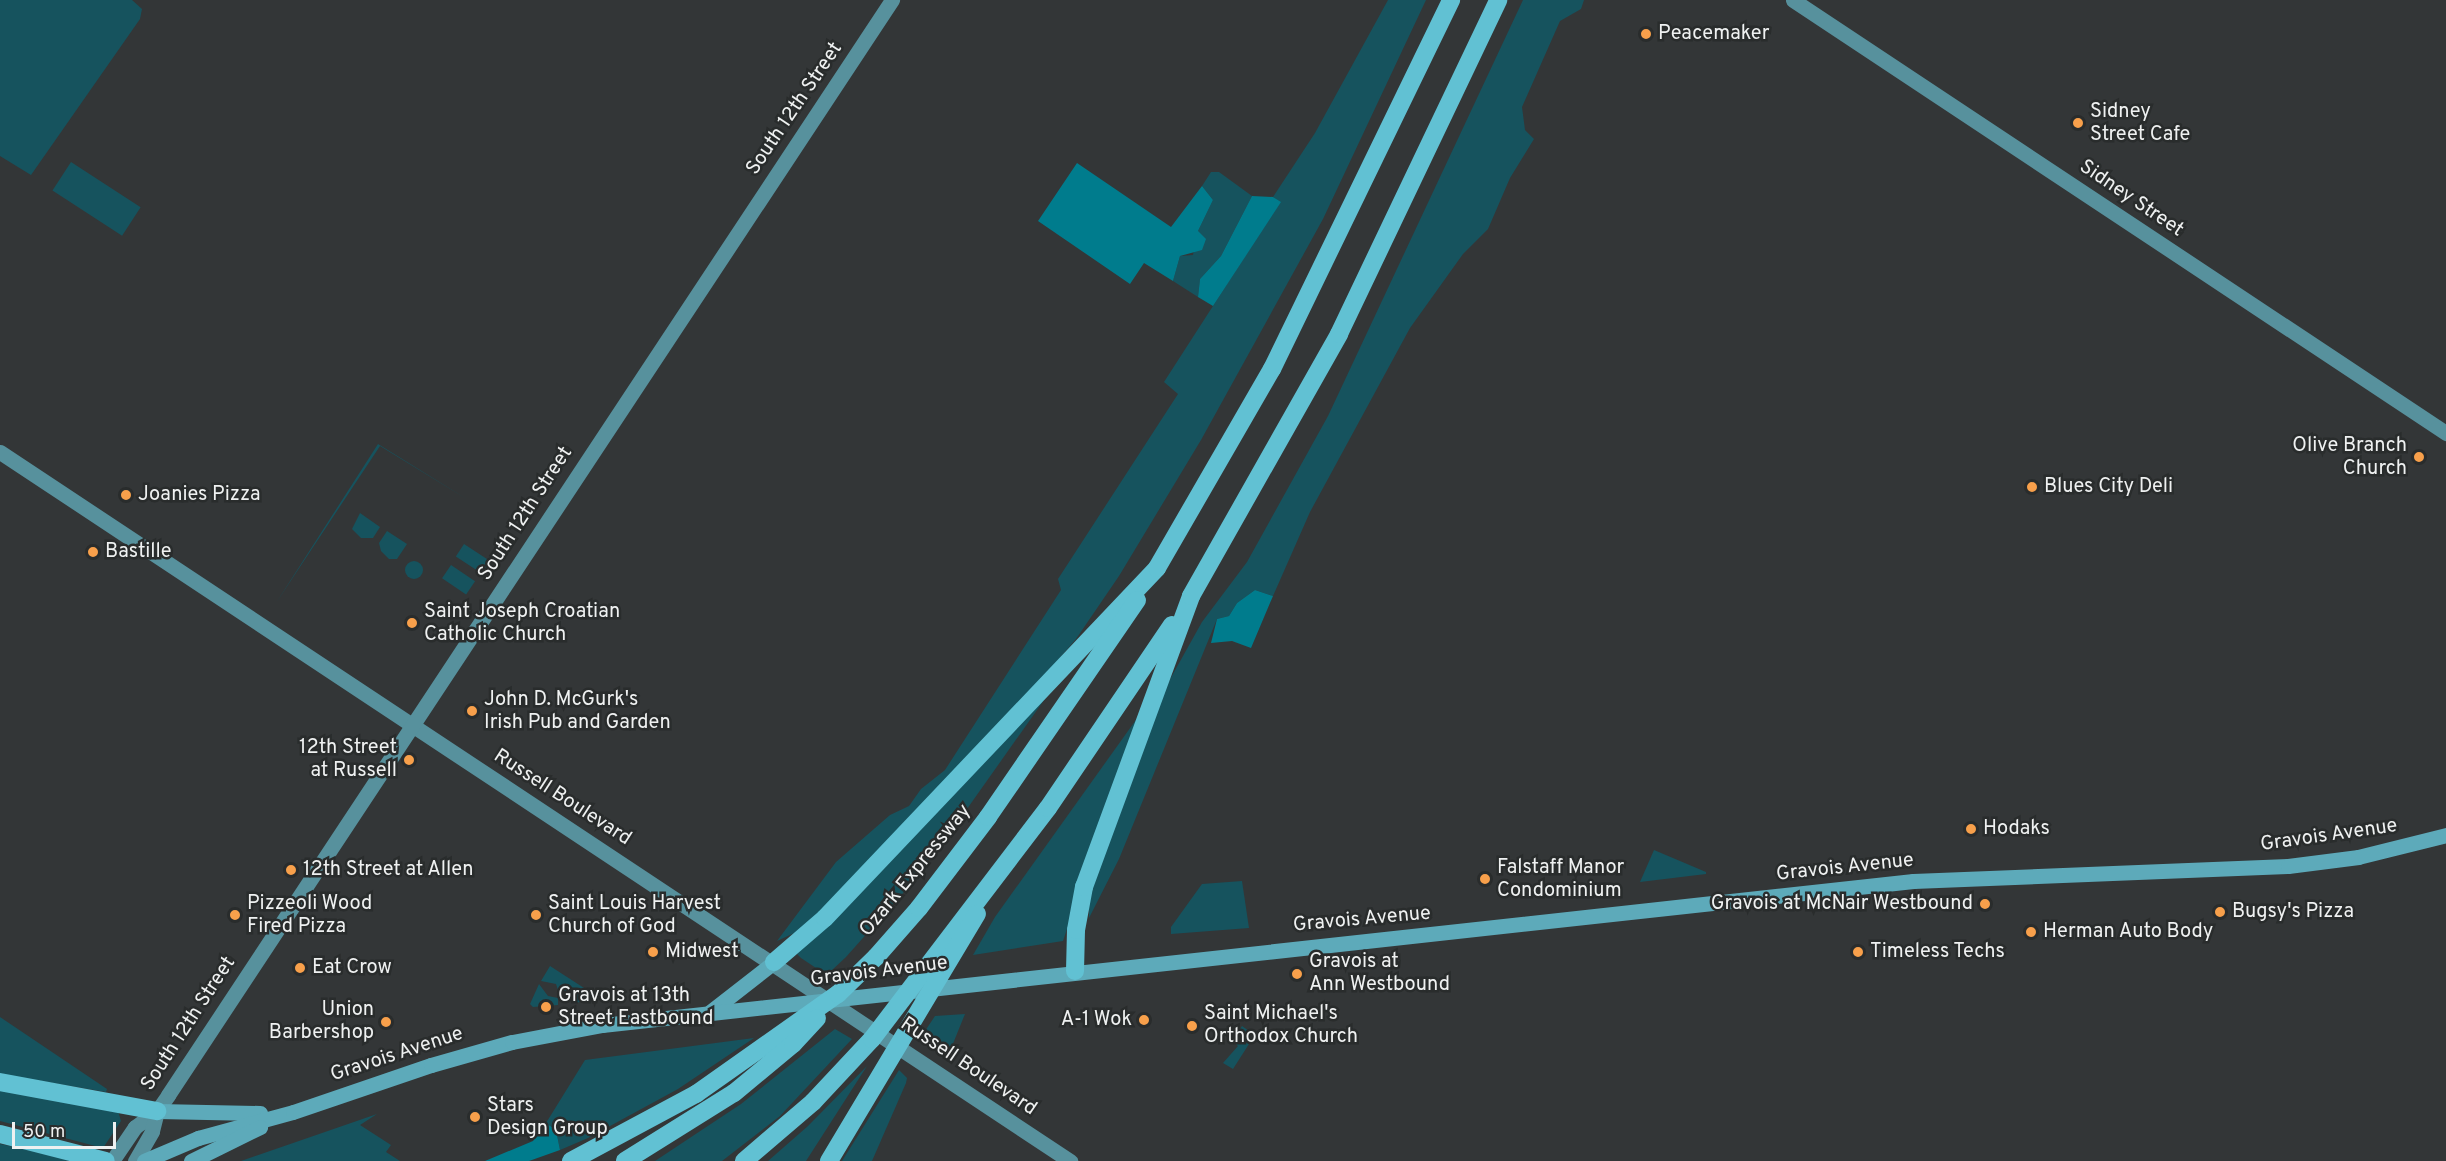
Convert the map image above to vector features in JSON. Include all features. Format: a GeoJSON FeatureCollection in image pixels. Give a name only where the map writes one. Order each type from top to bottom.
{"type":"FeatureCollection","features":[{"type":"Feature","properties":{"kind":"highway"},"geometry":{"type":"LineString","coordinates":[[774,962],[825,918],[1157,568],[1276,360],[1451,0]]}},
{"type":"Feature","properties":{"kind":"highway"},"geometry":{"type":"LineString","coordinates":[[744,1161],[813,1101],[872,1039],[1013,856],[1120,706],[1191,596],[1334,343],[1498,0]]}},
{"type":"Feature","properties":{"kind":"highway","name":"Ozark Expressway"},"geometry":{"type":"LineString","coordinates":[[571,1161],[696,1094],[834,996],[895,936],[942,878],[1076,693],[1157,568]]}},
{"type":"Feature","properties":{"kind":"highway"},"geometry":{"type":"LineString","coordinates":[[1075,971],[1076,930],[1084,887],[1191,596]]}},
{"type":"Feature","properties":{"kind":"highway"},"geometry":{"type":"LineString","coordinates":[[830,1161],[1013,856]]}},
{"type":"Feature","properties":{"kind":"highway"},"geometry":{"type":"LineString","coordinates":[[625,1161],[742,1087],[793,1044],[834,996]]}},
{"type":"Feature","properties":{"kind":"highway"},"geometry":{"type":"LineString","coordinates":[[0,1082],[157,1111]]}},
{"type":"Feature","properties":{"kind":"highway"},"geometry":{"type":"LineString","coordinates":[[0,1134],[60,1147],[106,1161]]}},
{"type":"Feature","properties":{"kind":"main road","name":"Gravois Avenue"},"geometry":{"type":"LineString","coordinates":[[144,1161],[198,1138],[293,1112],[512,1042],[592,1027],[794,1003],[834,996],[1913,881],[2288,867],[2358,857],[2446,835]]}},
{"type":"Feature","properties":{"kind":"main road"},"geometry":{"type":"LineString","coordinates":[[709,1012],[774,962]]}},
{"type":"Feature","properties":{"kind":"main road"},"geometry":{"type":"LineString","coordinates":[[157,1111],[201,1115],[293,1112]]}},
{"type":"Feature","properties":{"kind":"main road","name":"Gravois Avenue"},"geometry":{"type":"LineString","coordinates":[[191,1161],[293,1112]]}},
{"type":"Feature","properties":{"kind":"street","name":"South 12th Street"},"geometry":{"type":"LineString","coordinates":[[157,1111],[892,0]]}},
{"type":"Feature","properties":{"kind":"street","name":"Sidney Street"},"geometry":{"type":"LineString","coordinates":[[1793,0],[2446,433]]}},
{"type":"Feature","properties":{"kind":"street","name":"Russell Boulevard"},"geometry":{"type":"LineString","coordinates":[[0,452],[774,962],[813,987],[834,996],[910,1054],[1070,1161]]}},
{"type":"Feature","properties":{"kind":"street"},"geometry":{"type":"LineString","coordinates":[[112,1161],[135,1127],[157,1111]]}},
{"type":"Feature","properties":{"kind":"street"},"geometry":{"type":"LineString","coordinates":[[135,1161],[152,1131],[157,1111]]}},
{"type":"Feature","properties":{"kind":"shaded area"},"geometry":{"type":"Polygon","coordinates":[[[0,0],[132,0],[142,9],[140,19],[31,175],[0,156],[0,0]]]}},
{"type":"Feature","properties":{"kind":"shaded area"},"geometry":{"type":"Polygon","coordinates":[[[1388,0],[1426,0],[1323,219],[1201,440],[1119,576],[1076,639],[1052,667],[803,929],[777,941],[836,862],[890,815],[909,806],[921,789],[945,770],[1061,590],[1058,579],[1178,394],[1164,382],[1280,202],[1273,197],[1315,133],[1388,0]]]}},
{"type":"Feature","properties":{"kind":"shaded area"},"geometry":{"type":"Polygon","coordinates":[[[1523,0],[1584,0],[1581,9],[1560,21],[1522,107],[1525,130],[1534,139],[1510,178],[1488,229],[1463,254],[1410,328],[1310,512],[1273,596],[1255,590],[1237,603],[1229,616],[1217,619],[1119,859],[1089,918],[1089,893],[1164,690],[1202,622],[1247,562],[1328,416],[1523,0]]]}},
{"type":"Feature","properties":{"kind":"shaded area"},"geometry":{"type":"Polygon","coordinates":[[[71,162],[141,207],[122,236],[52,191],[71,162]]]}},
{"type":"Feature","properties":{"kind":"shaded area"},"geometry":{"type":"Polygon","coordinates":[[[1077,163],[1171,227],[1202,186],[1213,200],[1198,231],[1206,239],[1202,250],[1180,256],[1173,281],[1144,263],[1130,284],[1038,221],[1077,163]]]}},
{"type":"Feature","properties":{"kind":"shaded area"},"geometry":{"type":"Polygon","coordinates":[[[1211,172],[1219,172],[1252,196],[1221,256],[1200,279],[1198,297],[1173,281],[1180,256],[1193,255],[1198,231],[1213,200],[1202,186],[1211,172]]]}},
{"type":"Feature","properties":{"kind":"shaded area"},"geometry":{"type":"Polygon","coordinates":[[[1252,196],[1273,197],[1281,202],[1213,306],[1198,297],[1200,279],[1221,256],[1252,196]]]}},
{"type":"Feature","properties":{"kind":"shaded area"},"geometry":{"type":"Polygon","coordinates":[[[378,444],[470,501],[380,446],[276,603],[378,444]]]}},
{"type":"Feature","properties":{"kind":"shaded area"},"geometry":{"type":"Polygon","coordinates":[[[360,513],[380,527],[373,538],[361,538],[352,529],[360,513]]]}},
{"type":"Feature","properties":{"kind":"shaded area"},"geometry":{"type":"Polygon","coordinates":[[[387,531],[407,544],[397,559],[389,559],[381,551],[379,543],[387,531]]]}},
{"type":"Feature","properties":{"kind":"shaded area"},"geometry":{"type":"Polygon","coordinates":[[[464,544],[490,561],[482,573],[456,557],[464,544]]]}},
{"type":"Feature","properties":{"kind":"shaded area"},"geometry":{"type":"Polygon","coordinates":[[[410,561],[418,561],[423,566],[421,577],[410,579],[405,574],[405,566],[410,561]]]}},
{"type":"Feature","properties":{"kind":"shaded area"},"geometry":{"type":"Polygon","coordinates":[[[451,565],[475,581],[466,594],[442,578],[451,565]]]}},
{"type":"Feature","properties":{"kind":"shaded area"},"geometry":{"type":"Polygon","coordinates":[[[1255,590],[1273,596],[1251,648],[1232,641],[1211,643],[1217,619],[1229,616],[1237,603],[1255,590]]]}},
{"type":"Feature","properties":{"kind":"shaded area"},"geometry":{"type":"Polygon","coordinates":[[[1054,686],[962,816],[903,893],[846,957],[830,972],[819,970],[801,958],[797,954],[1054,686]]]}},
{"type":"Feature","properties":{"kind":"shaded area"},"geometry":{"type":"Polygon","coordinates":[[[1138,717],[1063,941],[973,955],[995,917],[1138,717]]]}},
{"type":"Feature","properties":{"kind":"shaded area"},"geometry":{"type":"Polygon","coordinates":[[[1654,850],[1706,872],[1706,874],[1640,882],[1654,850]]]}},
{"type":"Feature","properties":{"kind":"shaded area"},"geometry":{"type":"Polygon","coordinates":[[[1242,881],[1249,928],[1171,934],[1171,927],[1202,884],[1242,881]]]}},
{"type":"Feature","properties":{"kind":"shaded area"},"geometry":{"type":"Polygon","coordinates":[[[550,966],[598,999],[574,1003],[559,993],[556,984],[541,981],[550,966]]]}},
{"type":"Feature","properties":{"kind":"shaded area"},"geometry":{"type":"Polygon","coordinates":[[[539,984],[548,996],[558,998],[558,1005],[533,1007],[530,1004],[539,984]]]}},
{"type":"Feature","properties":{"kind":"shaded area"},"geometry":{"type":"Polygon","coordinates":[[[965,1014],[950,1051],[932,1039],[921,1037],[935,1016],[965,1014]]]}},
{"type":"Feature","properties":{"kind":"shaded area"},"geometry":{"type":"Polygon","coordinates":[[[0,1017],[107,1089],[106,1092],[0,1074],[0,1017]]]}},
{"type":"Feature","properties":{"kind":"shaded area"},"geometry":{"type":"Polygon","coordinates":[[[1242,1026],[1249,1031],[1243,1040],[1249,1044],[1233,1069],[1223,1063],[1238,1046],[1232,1041],[1242,1026]]]}},
{"type":"Feature","properties":{"kind":"shaded area"},"geometry":{"type":"Polygon","coordinates":[[[835,1029],[852,1039],[780,1116],[722,1161],[655,1161],[741,1104],[835,1029]]]}},
{"type":"Feature","properties":{"kind":"shaded area"},"geometry":{"type":"Polygon","coordinates":[[[754,1038],[678,1089],[588,1138],[560,1150],[556,1130],[546,1123],[585,1060],[754,1038]]]}},
{"type":"Feature","properties":{"kind":"shaded area"},"geometry":{"type":"Polygon","coordinates":[[[867,1066],[806,1161],[768,1161],[808,1126],[867,1066]]]}},
{"type":"Feature","properties":{"kind":"shaded area"},"geometry":{"type":"Polygon","coordinates":[[[899,1070],[907,1078],[906,1083],[872,1161],[842,1161],[899,1070]]]}},
{"type":"Feature","properties":{"kind":"shaded area"},"geometry":{"type":"Polygon","coordinates":[[[0,1088],[118,1111],[121,1121],[103,1148],[0,1121],[0,1088]]]}},
{"type":"Feature","properties":{"kind":"shaded area"},"geometry":{"type":"Polygon","coordinates":[[[377,1114],[360,1125],[391,1145],[386,1152],[400,1161],[241,1161],[377,1114]]]}},
{"type":"Feature","properties":{"kind":"shaded area"},"geometry":{"type":"Polygon","coordinates":[[[546,1123],[556,1130],[560,1150],[529,1161],[485,1161],[533,1141],[546,1123]]]}},
{"type":"Feature","properties":{"kind":"shaded area"},"geometry":{"type":"Polygon","coordinates":[[[0,1144],[25,1149],[73,1161],[0,1161],[0,1144]]]}},
{"type":"Feature","properties":{"kind":"place","name":"Peacemaker"},"geometry":{"type":"Point","coordinates":[1646,34]}},
{"type":"Feature","properties":{"kind":"place","name":"Sidney Street Cafe"},"geometry":{"type":"Point","coordinates":[2078,123]}},
{"type":"Feature","properties":{"kind":"place","name":"Olive Branch Church"},"geometry":{"type":"Point","coordinates":[2419,457]}},
{"type":"Feature","properties":{"kind":"place","name":"Blues City Deli"},"geometry":{"type":"Point","coordinates":[2032,487]}},
{"type":"Feature","properties":{"kind":"place","name":"Joanies Pizza"},"geometry":{"type":"Point","coordinates":[126,495]}},
{"type":"Feature","properties":{"kind":"place","name":"Bastille"},"geometry":{"type":"Point","coordinates":[93,552]}},
{"type":"Feature","properties":{"kind":"place","name":"Saint Joseph Croatian Catholic Church"},"geometry":{"type":"Point","coordinates":[412,623]}},
{"type":"Feature","properties":{"kind":"place","name":"John D. McGurk's Irish Pub and Garden"},"geometry":{"type":"Point","coordinates":[472,711]}},
{"type":"Feature","properties":{"kind":"place","name":"12th Street at Russell"},"geometry":{"type":"Point","coordinates":[409,760]}},
{"type":"Feature","properties":{"kind":"place","name":"Hodaks"},"geometry":{"type":"Point","coordinates":[1971,829]}},
{"type":"Feature","properties":{"kind":"place","name":"12th Street at Allen"},"geometry":{"type":"Point","coordinates":[291,870]}},
{"type":"Feature","properties":{"kind":"place","name":"Falstaff Manor Condominium"},"geometry":{"type":"Point","coordinates":[1485,879]}},
{"type":"Feature","properties":{"kind":"place","name":"Gravois at McNair Westbound"},"geometry":{"type":"Point","coordinates":[1985,904]}},
{"type":"Feature","properties":{"kind":"place","name":"Bugsy's Pizza"},"geometry":{"type":"Point","coordinates":[2220,912]}},
{"type":"Feature","properties":{"kind":"place","name":"Pizzeoli Wood Fired Pizza"},"geometry":{"type":"Point","coordinates":[235,915]}},
{"type":"Feature","properties":{"kind":"place","name":"Saint Louis Harvest Church of God"},"geometry":{"type":"Point","coordinates":[536,915]}},
{"type":"Feature","properties":{"kind":"place","name":"Herman Auto Body"},"geometry":{"type":"Point","coordinates":[2031,932]}},
{"type":"Feature","properties":{"kind":"place","name":"Midwest"},"geometry":{"type":"Point","coordinates":[653,952]}},
{"type":"Feature","properties":{"kind":"place","name":"Timeless Techs"},"geometry":{"type":"Point","coordinates":[1858,952]}},
{"type":"Feature","properties":{"kind":"place","name":"Eat Crow"},"geometry":{"type":"Point","coordinates":[300,968]}},
{"type":"Feature","properties":{"kind":"place","name":"Gravois at Ann Westbound"},"geometry":{"type":"Point","coordinates":[1297,974]}},
{"type":"Feature","properties":{"kind":"place","name":"Gravois at 13th Street Eastbound"},"geometry":{"type":"Point","coordinates":[546,1007]}},
{"type":"Feature","properties":{"kind":"place","name":"A-1 Wok"},"geometry":{"type":"Point","coordinates":[1144,1020]}},
{"type":"Feature","properties":{"kind":"place","name":"Union Barbershop"},"geometry":{"type":"Point","coordinates":[386,1022]}},
{"type":"Feature","properties":{"kind":"place","name":"Saint Michael's Orthodox Church"},"geometry":{"type":"Point","coordinates":[1192,1026]}},
{"type":"Feature","properties":{"kind":"place","name":"Stars Design Group"},"geometry":{"type":"Point","coordinates":[475,1117]}}]}
